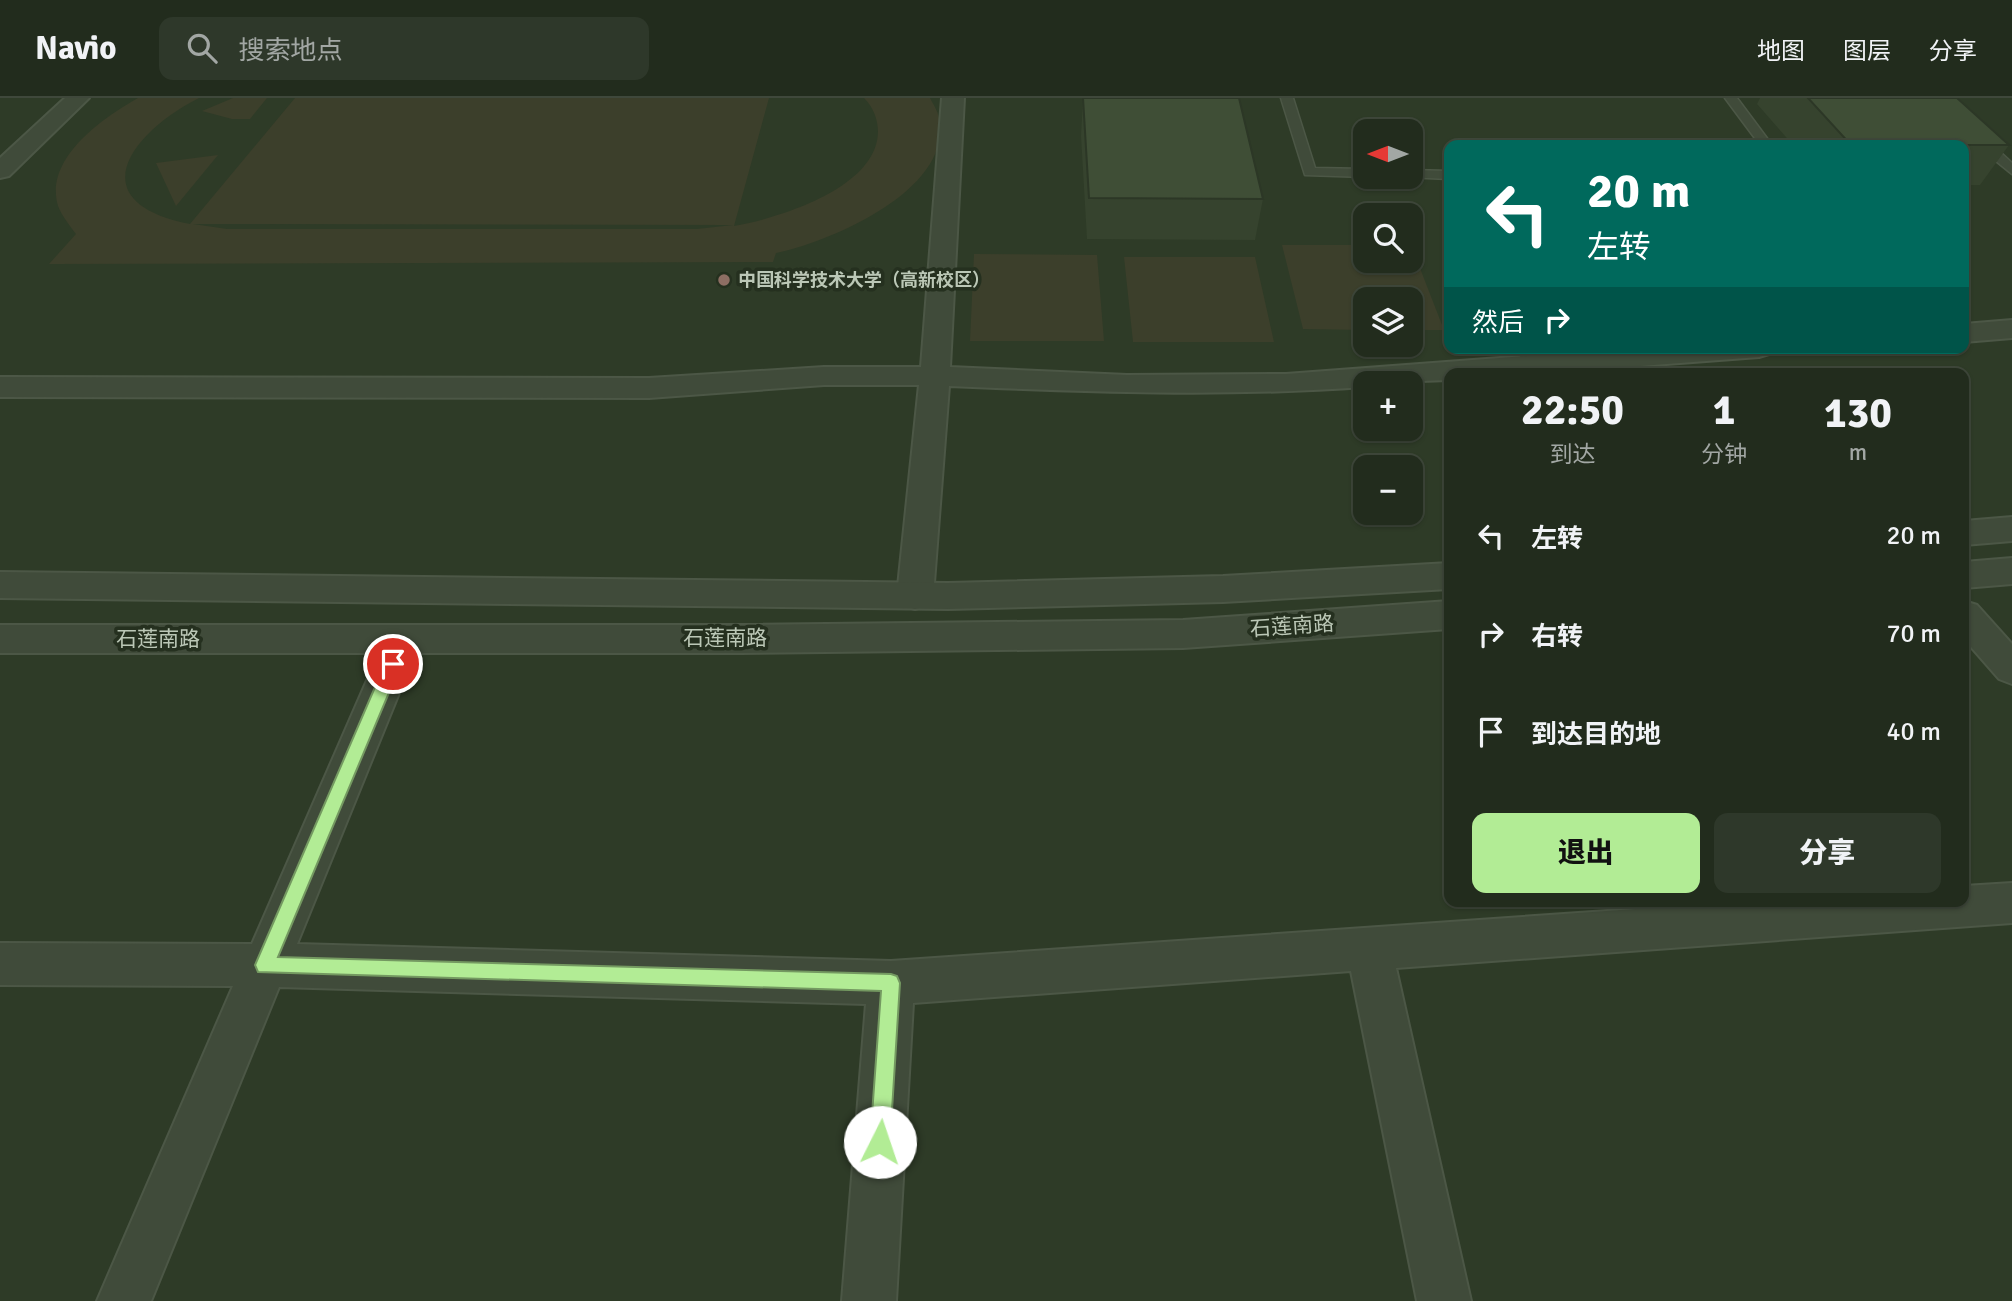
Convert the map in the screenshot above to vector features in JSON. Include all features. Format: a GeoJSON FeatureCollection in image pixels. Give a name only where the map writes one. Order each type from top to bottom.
{"type":"FeatureCollection","features":[{"type":"Feature","properties":{"kind":"street"},"geometry":{"type":"LineString","coordinates":[[0,171],[78,98]]}},
{"type":"Feature","properties":{"kind":"street"},"geometry":{"type":"LineString","coordinates":[[915,596],[935,376],[953,98]]}},
{"type":"Feature","properties":{"kind":"street"},"geometry":{"type":"LineString","coordinates":[[1969,333],[2012,329]]}},
{"type":"Feature","properties":{"kind":"street"},"geometry":{"type":"LineString","coordinates":[[0,387],[649,388],[824,376],[935,376],[1127,384],[1286,383],[1528,357],[1605,354]]}},
{"type":"Feature","properties":{"kind":"street"},"geometry":{"type":"LineString","coordinates":[[1969,533],[2012,529]]}},
{"type":"Feature","properties":{"kind":"street"},"geometry":{"type":"LineString","coordinates":[[1969,575],[2012,571]]}},
{"type":"Feature","properties":{"kind":"street","name":"石莲南路"},"geometry":{"type":"LineString","coordinates":[[0,585],[915,596],[1223,589],[1444,576]]}},
{"type":"Feature","properties":{"kind":"street","name":"石莲南路"},"geometry":{"type":"LineString","coordinates":[[0,639],[1183,634],[1444,615]]}},
{"type":"Feature","properties":{"kind":"street"},"geometry":{"type":"LineString","coordinates":[[1969,621],[2012,669]]}},
{"type":"Feature","properties":{"kind":"street"},"geometry":{"type":"LineString","coordinates":[[124,1301],[404,639]]}},
{"type":"Feature","properties":{"kind":"street"},"geometry":{"type":"LineString","coordinates":[[1969,906],[2012,903]]}},
{"type":"Feature","properties":{"kind":"street"},"geometry":{"type":"LineString","coordinates":[[0,964],[265,965],[891,983],[1956,907]]}},
{"type":"Feature","properties":{"kind":"street"},"geometry":{"type":"LineString","coordinates":[[1370,949],[1444,1301]]}},
{"type":"Feature","properties":{"kind":"street"},"geometry":{"type":"LineString","coordinates":[[869,1301],[891,983]]}},
{"type":"Feature","properties":{"kind":"lane"},"geometry":{"type":"LineString","coordinates":[[1287,98],[1310,172],[1353,173]]}},
{"type":"Feature","properties":{"kind":"lane"},"geometry":{"type":"LineString","coordinates":[[1731,98],[1762,140]]}},
{"type":"Feature","properties":{"kind":"lane"},"geometry":{"type":"LineString","coordinates":[[1973,134],[2012,170]]}},
{"type":"Feature","properties":{"kind":"lane"},"geometry":{"type":"LineString","coordinates":[[1423,175],[1444,178]]}},
{"type":"Feature","properties":{"kind":"green space"},"geometry":{"type":"Polygon","coordinates":[[[138,98],[199,98],[153,129],[137,147],[127,166],[126,184],[135,200],[156,214],[190,224],[295,98],[769,98],[734,226],[799,208],[844,184],[861,169],[873,152],[878,132],[874,114],[864,98],[930,98],[939,118],[938,144],[927,168],[908,189],[883,208],[826,237],[776,253],[773,262],[49,264],[76,234],[58,206],[56,188],[68,156],[94,128],[138,98]],[[193,224],[227,229],[697,229],[733,225],[193,224]]]}},
{"type":"Feature","properties":{"kind":"green space"},"geometry":{"type":"Polygon","coordinates":[[[233,98],[267,98],[250,119],[232,119],[202,111],[233,98]]]}},
{"type":"Feature","properties":{"kind":"green space"},"geometry":{"type":"Polygon","coordinates":[[[218,155],[176,206],[156,163],[218,155]]]}},
{"type":"Feature","properties":{"kind":"green space"},"geometry":{"type":"Polygon","coordinates":[[[1282,245],[1353,245],[1353,273],[1422,273],[1444,330],[1423,330],[1423,287],[1353,287],[1353,330],[1303,329],[1282,245]]]}},
{"type":"Feature","properties":{"kind":"green space"},"geometry":{"type":"Polygon","coordinates":[[[974,254],[1097,255],[1104,341],[970,341],[974,254]]]}},
{"type":"Feature","properties":{"kind":"green space"},"geometry":{"type":"Polygon","coordinates":[[[1124,257],[1255,257],[1274,342],[1133,342],[1124,257]]]}},
{"type":"Feature","properties":{"kind":"building"},"geometry":{"type":"Polygon","coordinates":[[[1083,98],[1239,98],[1263,199],[1089,198],[1083,98]]]}},
{"type":"Feature","properties":{"kind":"building"},"geometry":{"type":"Polygon","coordinates":[[[1808,98],[1957,98],[2009,145],[1969,145],[1969,140],[1846,140],[1808,98]]]}},
{"type":"Feature","properties":{"kind":"place","name":"中国科学技术大学（高新校区）"},"geometry":{"type":"Point","coordinates":[724,280]}},
{"type":"Feature","properties":{"kind":"route"},"geometry":{"type":"LineString","coordinates":[[393,664],[265,965],[891,983],[880,1142]]}}]}
